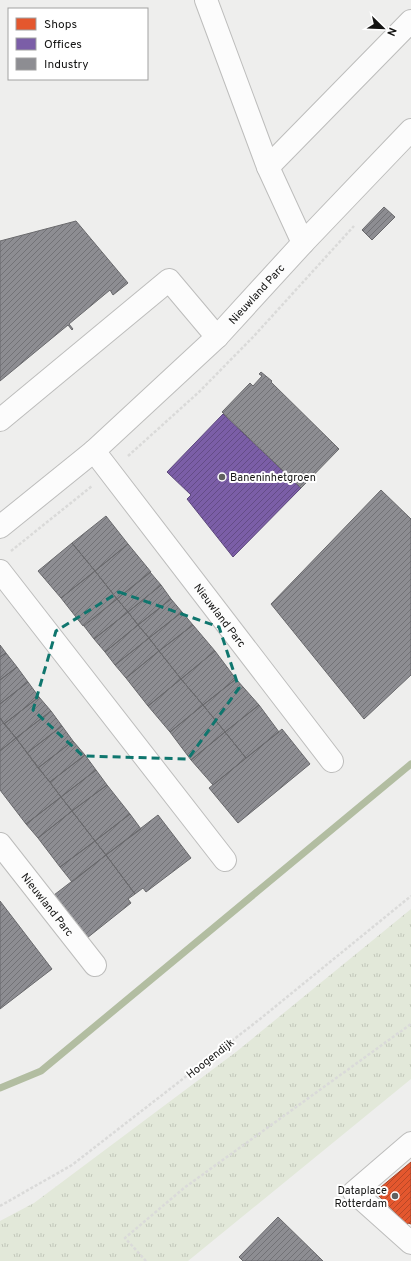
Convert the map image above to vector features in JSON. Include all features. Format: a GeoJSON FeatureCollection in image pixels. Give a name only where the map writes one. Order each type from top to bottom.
{"type":"FeatureCollection","features":[{"type":"Feature","properties":{"kind":"street"},"geometry":{"type":"LineString","coordinates":[[206,0],[268,167],[303,243]]}},
{"type":"Feature","properties":{"kind":"street"},"geometry":{"type":"LineString","coordinates":[[268,167],[411,22]]}},
{"type":"Feature","properties":{"kind":"street","name":"Nieuwland Parc"},"geometry":{"type":"LineString","coordinates":[[0,527],[94,451],[217,337],[303,243],[411,130]]}},
{"type":"Feature","properties":{"kind":"street"},"geometry":{"type":"LineString","coordinates":[[0,420],[169,280],[217,337]]}},
{"type":"Feature","properties":{"kind":"street","name":"Nieuwland Parc"},"geometry":{"type":"LineString","coordinates":[[94,451],[332,761]]}},
{"type":"Feature","properties":{"kind":"street"},"geometry":{"type":"LineString","coordinates":[[0,571],[225,860]]}},
{"type":"Feature","properties":{"kind":"street","name":"Nieuwland Parc"},"geometry":{"type":"LineString","coordinates":[[0,844],[95,964]]}},
{"type":"Feature","properties":{"kind":"street"},"geometry":{"type":"LineString","coordinates":[[411,1144],[354,1192],[411,1243]]}},
{"type":"Feature","properties":{"kind":"path","name":"Hoogendijk"},"geometry":{"type":"LineString","coordinates":[[0,1206],[72,1165],[260,1020],[411,896]]}},
{"type":"Feature","properties":{"kind":"path"},"geometry":{"type":"LineString","coordinates":[[146,1261],[125,1238],[184,1188],[411,1024]]}},
{"type":"Feature","properties":{"kind":"highlighted area"},"geometry":{"type":"Polygon","coordinates":[[[119,592],[219,627],[239,688],[188,759],[83,756],[33,710],[56,631],[119,592]]]}},
{"type":"Feature","properties":{"kind":"green space"},"geometry":{"type":"Polygon","coordinates":[[[411,909],[411,1079],[188,1261],[0,1261],[0,1221],[34,1203],[236,1052],[411,909]]]}},
{"type":"Feature","properties":{"kind":"building: Shops","name":"Dataplace Rotterdam"},"geometry":{"type":"Polygon","coordinates":[[[411,1162],[411,1224],[408,1223],[407,1225],[375,1192],[411,1162]]]}},
{"type":"Feature","properties":{"kind":"building: Offices"},"geometry":{"type":"Polygon","coordinates":[[[223,414],[301,488],[233,557],[187,499],[191,495],[167,472],[223,414]]]}},
{"type":"Feature","properties":{"kind":"building: Industry"},"geometry":{"type":"Polygon","coordinates":[[[384,207],[395,217],[372,240],[362,230],[384,207]]]}},
{"type":"Feature","properties":{"kind":"building: Industry"},"geometry":{"type":"Polygon","coordinates":[[[76,221],[128,283],[113,295],[110,290],[69,324],[73,329],[72,330],[68,325],[0,381],[0,241],[76,221]]]}},
{"type":"Feature","properties":{"kind":"building: Industry"},"geometry":{"type":"Polygon","coordinates":[[[261,372],[272,381],[271,382],[339,449],[301,488],[222,412],[250,383],[253,386],[262,376],[259,374],[261,372]]]}},
{"type":"Feature","properties":{"kind":"building: Industry"},"geometry":{"type":"Polygon","coordinates":[[[381,490],[411,519],[411,675],[364,719],[271,604],[381,490]]]}},
{"type":"Feature","properties":{"kind":"building: Industry"},"geometry":{"type":"Polygon","coordinates":[[[106,516],[128,544],[95,571],[72,543],[106,516]]]}},
{"type":"Feature","properties":{"kind":"building: Industry"},"geometry":{"type":"Polygon","coordinates":[[[72,543],[95,571],[61,598],[38,571],[72,543]]]}},
{"type":"Feature","properties":{"kind":"building: Industry"},"geometry":{"type":"Polygon","coordinates":[[[128,544],[151,572],[117,599],[95,571],[128,544]]]}},
{"type":"Feature","properties":{"kind":"building: Industry"},"geometry":{"type":"Polygon","coordinates":[[[95,571],[117,599],[83,626],[61,598],[95,571]]]}},
{"type":"Feature","properties":{"kind":"building: Industry"},"geometry":{"type":"Polygon","coordinates":[[[150,572],[161,585],[128,612],[117,599],[150,572]]]}},
{"type":"Feature","properties":{"kind":"building: Industry"},"geometry":{"type":"Polygon","coordinates":[[[161,585],[171,599],[138,625],[128,612],[161,585]]]}},
{"type":"Feature","properties":{"kind":"building: Industry"},"geometry":{"type":"Polygon","coordinates":[[[117,599],[128,612],[94,639],[84,626],[117,599]]]}},
{"type":"Feature","properties":{"kind":"building: Industry"},"geometry":{"type":"Polygon","coordinates":[[[171,599],[182,612],[149,638],[138,625],[171,599]]]}},
{"type":"Feature","properties":{"kind":"building: Industry"},"geometry":{"type":"Polygon","coordinates":[[[128,612],[138,625],[105,652],[94,639],[128,612]]]}},
{"type":"Feature","properties":{"kind":"building: Industry"},"geometry":{"type":"Polygon","coordinates":[[[182,612],[193,625],[159,651],[149,638],[182,612]]]}},
{"type":"Feature","properties":{"kind":"building: Industry"},"geometry":{"type":"Polygon","coordinates":[[[138,625],[149,638],[115,665],[105,652],[138,625]]]}},
{"type":"Feature","properties":{"kind":"building: Industry"},"geometry":{"type":"Polygon","coordinates":[[[193,625],[215,651],[181,679],[159,651],[193,625]]]}},
{"type":"Feature","properties":{"kind":"building: Industry"},"geometry":{"type":"Polygon","coordinates":[[[149,638],[159,651],[126,678],[115,665],[149,638]]]}},
{"type":"Feature","properties":{"kind":"building: Industry"},"geometry":{"type":"Polygon","coordinates":[[[0,645],[6,653],[0,657],[0,645]]]}},
{"type":"Feature","properties":{"kind":"building: Industry"},"geometry":{"type":"Polygon","coordinates":[[[159,651],[181,679],[148,706],[126,678],[159,651]]]}},
{"type":"Feature","properties":{"kind":"building: Industry"},"geometry":{"type":"Polygon","coordinates":[[[215,651],[236,679],[203,705],[181,679],[215,651]]]}},
{"type":"Feature","properties":{"kind":"building: Industry"},"geometry":{"type":"Polygon","coordinates":[[[6,653],[17,667],[0,680],[0,657],[6,653]]]}},
{"type":"Feature","properties":{"kind":"building: Industry"},"geometry":{"type":"Polygon","coordinates":[[[17,667],[28,682],[0,704],[0,680],[17,667]]]}},
{"type":"Feature","properties":{"kind":"building: Industry"},"geometry":{"type":"Polygon","coordinates":[[[181,679],[203,705],[170,732],[148,706],[181,679]]]}},
{"type":"Feature","properties":{"kind":"building: Industry"},"geometry":{"type":"Polygon","coordinates":[[[236,679],[259,705],[225,732],[203,705],[236,679]]]}},
{"type":"Feature","properties":{"kind":"building: Industry"},"geometry":{"type":"Polygon","coordinates":[[[28,682],[39,697],[4,724],[0,718],[0,704],[28,682]]]}},
{"type":"Feature","properties":{"kind":"building: Industry"},"geometry":{"type":"Polygon","coordinates":[[[39,697],[51,711],[16,738],[4,724],[39,697]]]}},
{"type":"Feature","properties":{"kind":"building: Industry"},"geometry":{"type":"Polygon","coordinates":[[[203,705],[225,732],[191,760],[170,732],[203,705]]]}},
{"type":"Feature","properties":{"kind":"building: Industry"},"geometry":{"type":"Polygon","coordinates":[[[259,705],[279,732],[246,758],[225,732],[259,705]]]}},
{"type":"Feature","properties":{"kind":"building: Industry"},"geometry":{"type":"Polygon","coordinates":[[[51,711],[62,726],[27,753],[16,738],[51,711]]]}},
{"type":"Feature","properties":{"kind":"building: Industry"},"geometry":{"type":"Polygon","coordinates":[[[0,718],[16,738],[0,751],[0,718]]]}},
{"type":"Feature","properties":{"kind":"building: Industry"},"geometry":{"type":"Polygon","coordinates":[[[62,726],[73,741],[38,768],[27,753],[62,726]]]}},
{"type":"Feature","properties":{"kind":"building: Industry"},"geometry":{"type":"Polygon","coordinates":[[[282,729],[310,764],[238,823],[209,788],[282,729]]]}},
{"type":"Feature","properties":{"kind":"building: Industry"},"geometry":{"type":"Polygon","coordinates":[[[225,732],[246,758],[213,785],[191,760],[225,732]]]}},
{"type":"Feature","properties":{"kind":"building: Industry"},"geometry":{"type":"Polygon","coordinates":[[[16,738],[61,797],[26,824],[0,790],[0,751],[16,738]]]}},
{"type":"Feature","properties":{"kind":"building: Industry"},"geometry":{"type":"Polygon","coordinates":[[[73,741],[85,755],[50,782],[38,768],[73,741]]]}},
{"type":"Feature","properties":{"kind":"building: Industry"},"geometry":{"type":"Polygon","coordinates":[[[85,755],[96,770],[61,797],[50,782],[85,755]]]}},
{"type":"Feature","properties":{"kind":"building: Industry"},"geometry":{"type":"Polygon","coordinates":[[[96,770],[107,785],[72,811],[61,797],[96,770]]]}},
{"type":"Feature","properties":{"kind":"building: Industry"},"geometry":{"type":"Polygon","coordinates":[[[107,785],[130,814],[95,841],[72,811],[107,785]]]}},
{"type":"Feature","properties":{"kind":"building: Industry"},"geometry":{"type":"Polygon","coordinates":[[[61,797],[72,811],[38,838],[26,824],[61,797]]]}},
{"type":"Feature","properties":{"kind":"building: Industry"},"geometry":{"type":"Polygon","coordinates":[[[72,811],[95,841],[60,867],[38,838],[72,811]]]}},
{"type":"Feature","properties":{"kind":"building: Industry"},"geometry":{"type":"Polygon","coordinates":[[[130,814],[141,829],[106,855],[95,841],[130,814]]]}},
{"type":"Feature","properties":{"kind":"building: Industry"},"geometry":{"type":"Polygon","coordinates":[[[158,815],[191,858],[146,892],[143,888],[135,894],[106,855],[158,815]]]}},
{"type":"Feature","properties":{"kind":"building: Industry"},"geometry":{"type":"Polygon","coordinates":[[[95,841],[106,855],[72,882],[60,867],[95,841]]]}},
{"type":"Feature","properties":{"kind":"building: Industry"},"geometry":{"type":"Polygon","coordinates":[[[106,855],[135,894],[128,899],[131,903],[87,938],[54,895],[106,855]]]}},
{"type":"Feature","properties":{"kind":"building: Industry"},"geometry":{"type":"Polygon","coordinates":[[[0,901],[52,969],[0,1009],[0,901]]]}},
{"type":"Feature","properties":{"kind":"building: Industry"},"geometry":{"type":"Polygon","coordinates":[[[278,1217],[323,1261],[243,1261],[239,1257],[278,1217]]]}},
{"type":"Feature","properties":{"kind":"waterway"},"geometry":{"type":"LineString","coordinates":[[0,1088],[41,1071],[411,764]]}},
{"type":"Feature","properties":{"kind":"place","name":"Baneninhetgroen"},"geometry":{"type":"Point","coordinates":[222,477]}},
{"type":"Feature","properties":{"kind":"place","name":"Dataplace Rotterdam"},"geometry":{"type":"Point","coordinates":[395,1196]}}]}
